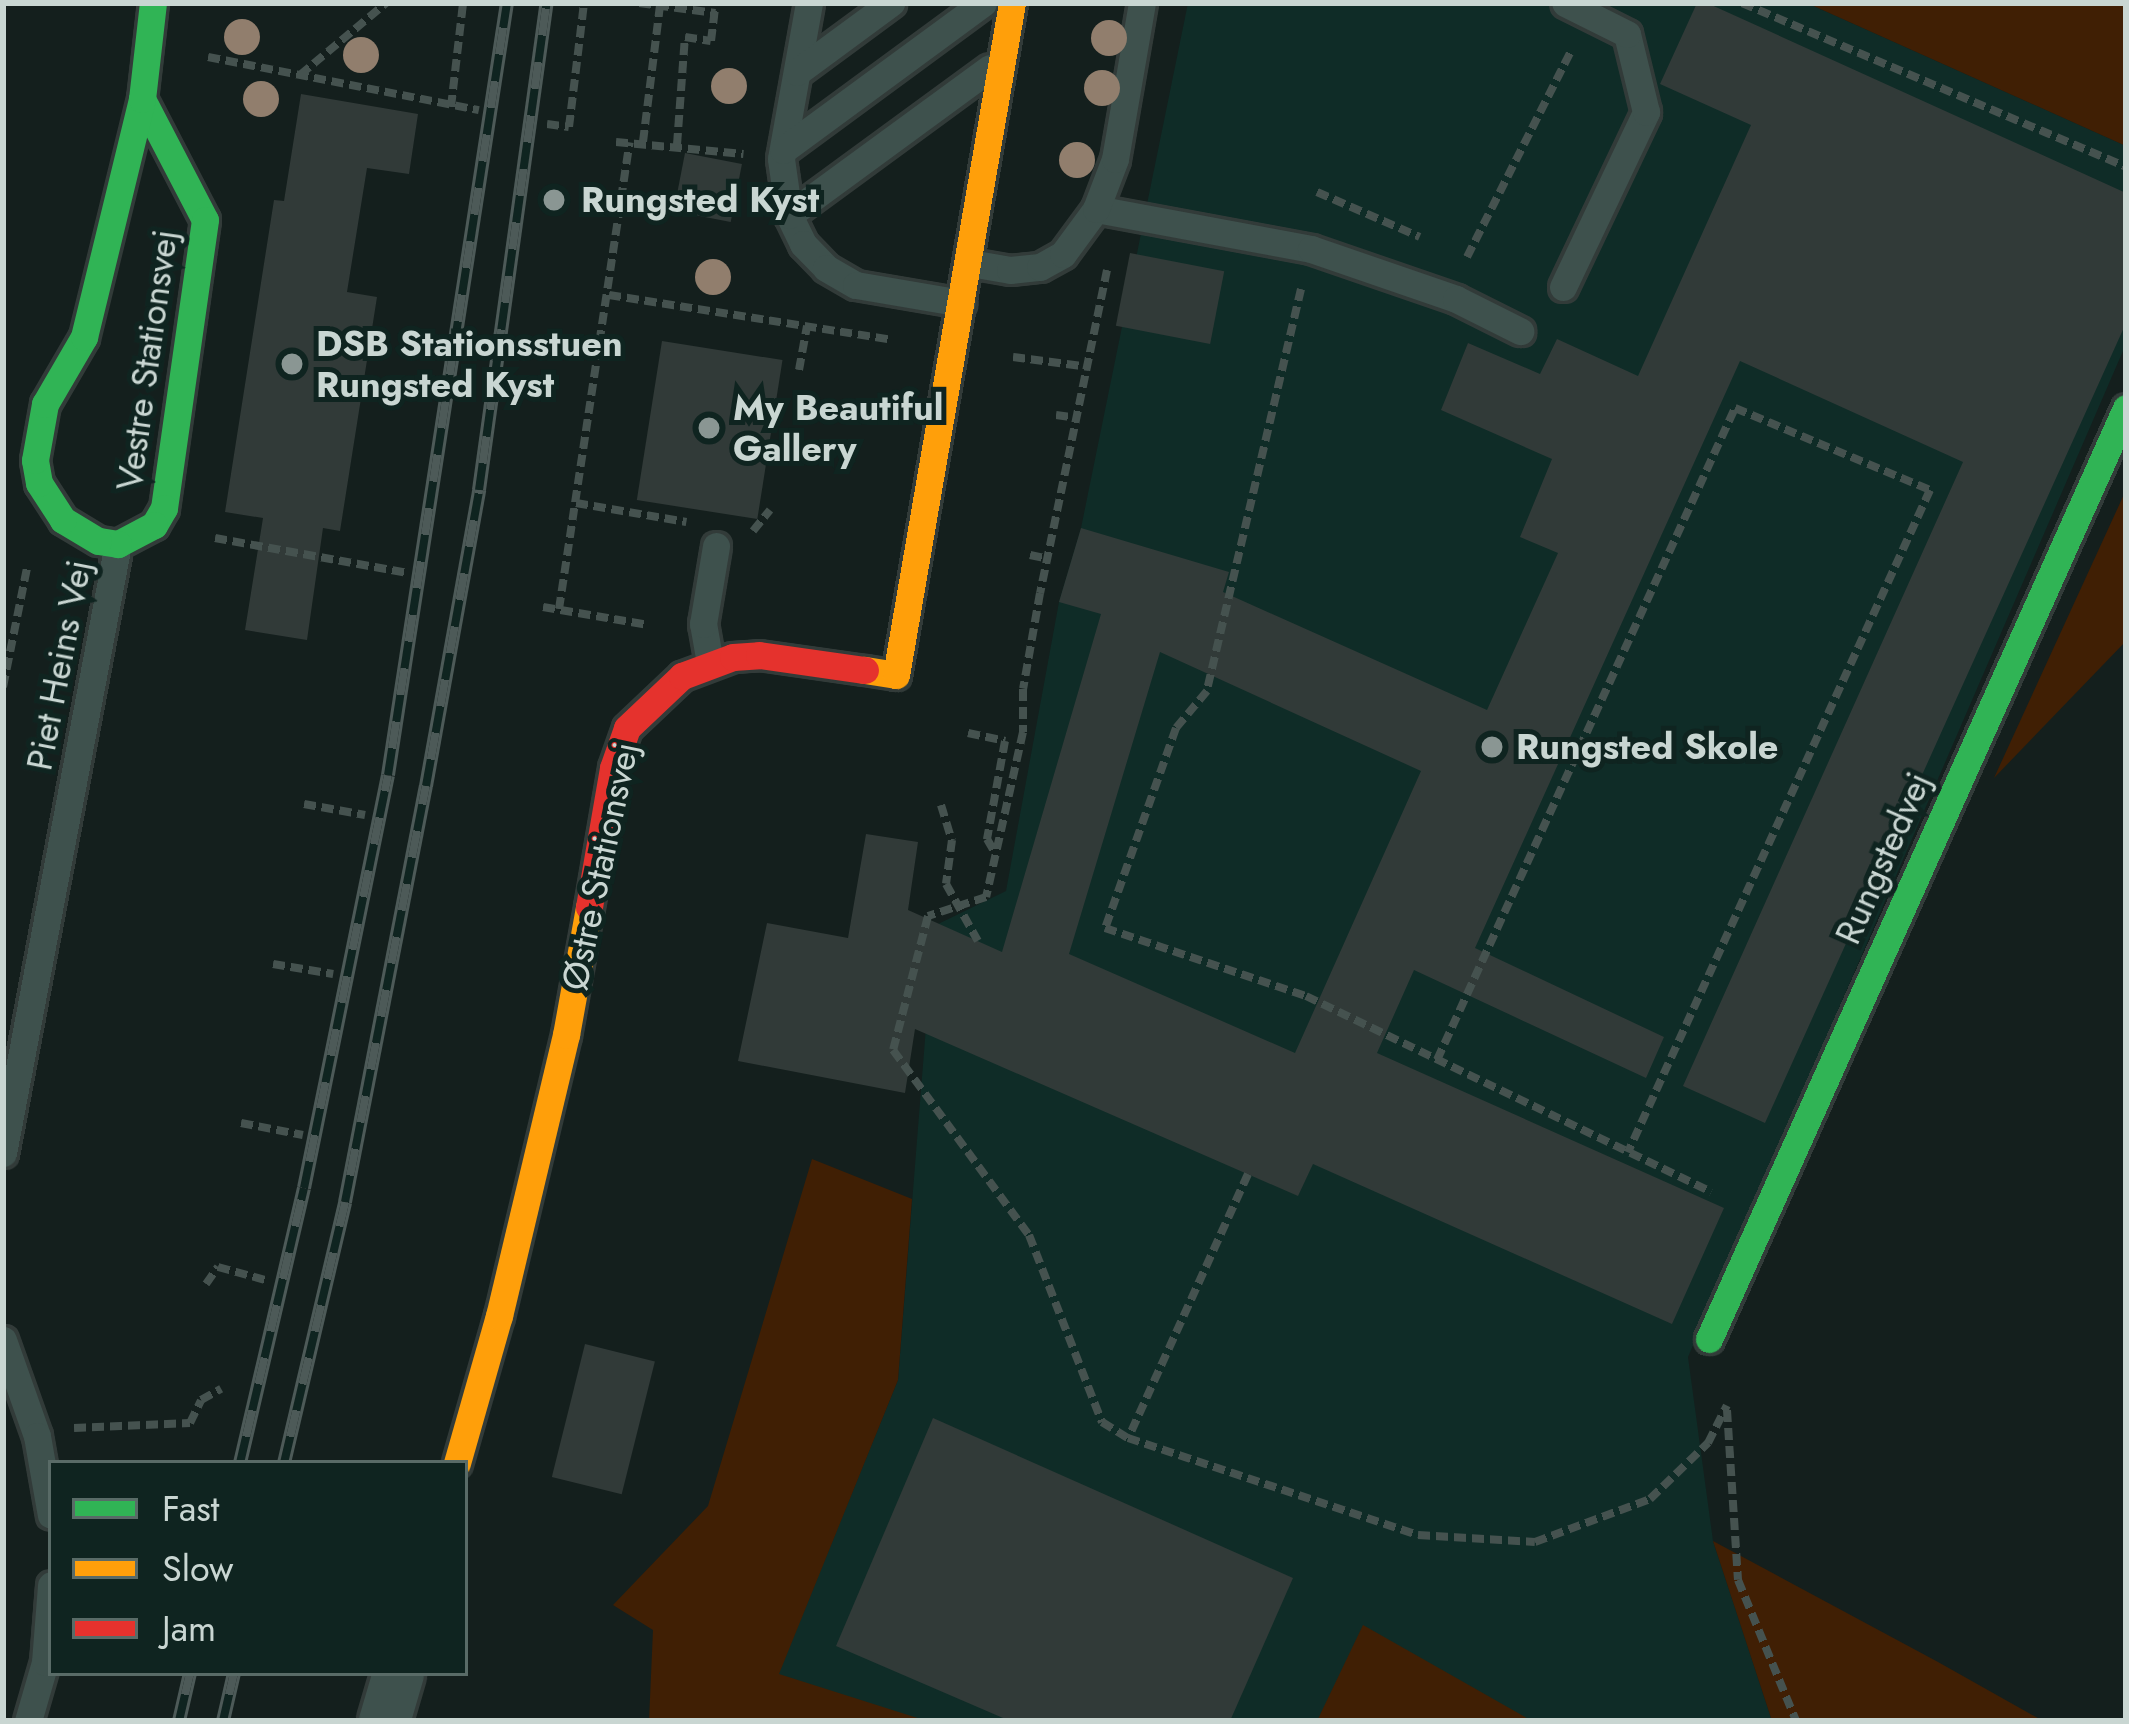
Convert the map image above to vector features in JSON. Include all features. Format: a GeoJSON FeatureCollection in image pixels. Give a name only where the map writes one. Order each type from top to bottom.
{"type":"FeatureCollection","features":[{"type":"Feature","properties":{"kind":"street","name":"Vestre Stationsvej"},"geometry":{"type":"LineString","coordinates":[[142,99],[206,220],[164,508],[154,526],[118,544],[98,541],[63,520],[39,483],[35,460],[45,404],[84,337],[142,99],[153,3]]}},
{"type":"Feature","properties":{"kind":"street","name":"Østre Stationsvej"},"geometry":{"type":"LineString","coordinates":[[459,1460],[499,1316],[566,1035],[618,747],[645,706],[682,676],[710,663],[759,655],[896,675],[1012,3]]}},
{"type":"Feature","properties":{"kind":"street","name":"Rungstedvej"},"geometry":{"type":"LineString","coordinates":[[1709,1339],[2126,409]]}},
{"type":"Feature","properties":{"kind":"street"},"geometry":{"type":"LineString","coordinates":[[384,1721],[397,1676]]}},
{"type":"Feature","properties":{"kind":"lane"},"geometry":{"type":"LineString","coordinates":[[809,3],[782,154],[789,215],[803,244],[826,268],[856,285],[963,304]]}},
{"type":"Feature","properties":{"kind":"lane"},"geometry":{"type":"LineString","coordinates":[[797,72],[891,3]]}},
{"type":"Feature","properties":{"kind":"lane"},"geometry":{"type":"LineString","coordinates":[[782,154],[983,3]]}},
{"type":"Feature","properties":{"kind":"lane"},"geometry":{"type":"LineString","coordinates":[[970,262],[1010,270],[1040,267],[1063,254],[1109,212],[1142,3]]}},
{"type":"Feature","properties":{"kind":"lane"},"geometry":{"type":"LineString","coordinates":[[1563,287],[1646,112],[1628,34],[1577,9]]}},
{"type":"Feature","properties":{"kind":"lane"},"geometry":{"type":"LineString","coordinates":[[789,215],[1004,58]]}},
{"type":"Feature","properties":{"kind":"lane"},"geometry":{"type":"LineString","coordinates":[[1109,212],[1311,249],[1449,297],[1520,331]]}},
{"type":"Feature","properties":{"kind":"lane"},"geometry":{"type":"LineString","coordinates":[[710,663],[703,624],[716,534]]}},
{"type":"Feature","properties":{"kind":"lane","name":"Piet Heins Vej"},"geometry":{"type":"LineString","coordinates":[[3,1153],[118,544]]}},
{"type":"Feature","properties":{"kind":"lane"},"geometry":{"type":"LineString","coordinates":[[3,1340],[37,1436],[48,1499]]}},
{"type":"Feature","properties":{"kind":"lane"},"geometry":{"type":"LineString","coordinates":[[28,1721],[45,1662],[48,1624]]}},
{"type":"Feature","properties":{"kind":"path"},"geometry":{"type":"LineString","coordinates":[[299,76],[386,3]]}},
{"type":"Feature","properties":{"kind":"path"},"geometry":{"type":"LineString","coordinates":[[451,107],[463,3]]}},
{"type":"Feature","properties":{"kind":"path"},"geometry":{"type":"LineString","coordinates":[[547,124],[568,127],[584,3]]}},
{"type":"Feature","properties":{"kind":"path"},"geometry":{"type":"LineString","coordinates":[[640,3],[715,8],[711,41],[685,37],[676,145]]}},
{"type":"Feature","properties":{"kind":"path"},"geometry":{"type":"LineString","coordinates":[[1742,3],[2126,167]]}},
{"type":"Feature","properties":{"kind":"path"},"geometry":{"type":"LineString","coordinates":[[643,142],[660,6]]}},
{"type":"Feature","properties":{"kind":"path"},"geometry":{"type":"LineString","coordinates":[[1449,297],[1577,9]]}},
{"type":"Feature","properties":{"kind":"path"},"geometry":{"type":"LineString","coordinates":[[148,44],[479,110]]}},
{"type":"Feature","properties":{"kind":"path"},"geometry":{"type":"LineString","coordinates":[[616,142],[782,154]]}},
{"type":"Feature","properties":{"kind":"path"},"geometry":{"type":"LineString","coordinates":[[559,609],[630,142]]}},
{"type":"Feature","properties":{"kind":"path"},"geometry":{"type":"LineString","coordinates":[[1109,212],[1089,367],[1023,689],[1023,732],[986,897],[959,902],[928,916],[892,1050],[1029,1234],[1102,1422],[1128,1438],[1418,1534],[1535,1542],[1650,1498],[1708,1443],[1726,1405]]}},
{"type":"Feature","properties":{"kind":"path"},"geometry":{"type":"LineString","coordinates":[[1311,249],[1207,691],[1176,728],[1106,928],[1306,996],[1762,1215]]}},
{"type":"Feature","properties":{"kind":"path"},"geometry":{"type":"LineString","coordinates":[[609,295],[1089,367]]}},
{"type":"Feature","properties":{"kind":"path"},"geometry":{"type":"LineString","coordinates":[[800,370],[807,326]]}},
{"type":"Feature","properties":{"kind":"path"},"geometry":{"type":"LineString","coordinates":[[1437,1060],[1735,408],[1930,490],[1628,1152]]}},
{"type":"Feature","properties":{"kind":"path"},"geometry":{"type":"LineString","coordinates":[[1056,415],[1078,418]]}},
{"type":"Feature","properties":{"kind":"path"},"geometry":{"type":"LineString","coordinates":[[575,503],[716,534],[752,533],[770,510]]}},
{"type":"Feature","properties":{"kind":"path"},"geometry":{"type":"LineString","coordinates":[[164,508],[214,538],[408,573]]}},
{"type":"Feature","properties":{"kind":"path"},"geometry":{"type":"LineString","coordinates":[[3,687],[29,556],[63,520]]}},
{"type":"Feature","properties":{"kind":"path"},"geometry":{"type":"LineString","coordinates":[[1030,555],[1049,559]]}},
{"type":"Feature","properties":{"kind":"path"},"geometry":{"type":"LineString","coordinates":[[543,607],[654,626],[682,676]]}},
{"type":"Feature","properties":{"kind":"path"},"geometry":{"type":"LineString","coordinates":[[968,734],[1005,741],[987,838],[995,853]]}},
{"type":"Feature","properties":{"kind":"path"},"geometry":{"type":"LineString","coordinates":[[304,804],[365,815]]}},
{"type":"Feature","properties":{"kind":"path"},"geometry":{"type":"LineString","coordinates":[[940,805],[952,840],[946,884],[978,941]]}},
{"type":"Feature","properties":{"kind":"path"},"geometry":{"type":"LineString","coordinates":[[273,964],[333,974]]}},
{"type":"Feature","properties":{"kind":"path"},"geometry":{"type":"LineString","coordinates":[[241,1123],[303,1136]]}},
{"type":"Feature","properties":{"kind":"path"},"geometry":{"type":"LineString","coordinates":[[1128,1438],[1248,1174]]}},
{"type":"Feature","properties":{"kind":"path"},"geometry":{"type":"LineString","coordinates":[[206,1284],[218,1268],[269,1280]]}},
{"type":"Feature","properties":{"kind":"path"},"geometry":{"type":"LineString","coordinates":[[1709,1339],[1726,1405],[1738,1580],[1796,1721]]}},
{"type":"Feature","properties":{"kind":"path"},"geometry":{"type":"LineString","coordinates":[[37,1436],[62,1429],[190,1423],[201,1400],[221,1389]]}},
{"type":"Feature","properties":{"kind":"shaded area","name":"Rungsted Skole"},"geometry":{"type":"Polygon","coordinates":[[[1188,3],[1807,3],[2126,146],[2126,344],[1688,1357],[1713,1541],[1772,1721],[759,1721],[898,1380],[934,926],[1006,891],[1059,602],[1081,528],[1188,3]]]}},
{"type":"Feature","properties":{"kind":"shaded area"},"geometry":{"type":"Polygon","coordinates":[[[1807,3],[2126,3],[2126,146],[1807,3]]]}},
{"type":"Feature","properties":{"kind":"shaded area"},"geometry":{"type":"Polygon","coordinates":[[[2126,490],[2126,641],[1994,778],[2126,490]]]}},
{"type":"Feature","properties":{"kind":"shaded area"},"geometry":{"type":"Polygon","coordinates":[[[812,1159],[912,1199],[898,1380],[779,1674],[927,1721],[649,1721],[653,1630],[613,1605],[708,1506],[812,1159]]]}},
{"type":"Feature","properties":{"kind":"shaded area"},"geometry":{"type":"Polygon","coordinates":[[[1713,1541],[1938,1662],[2043,1721],[1772,1721],[1713,1541]]]}},
{"type":"Feature","properties":{"kind":"shaded area"},"geometry":{"type":"Polygon","coordinates":[[[1363,1625],[1532,1721],[1317,1721],[1363,1625]]]}},
{"type":"Feature","properties":{"kind":"building"},"geometry":{"type":"Polygon","coordinates":[[[1697,3],[1707,3],[2126,193],[2126,323],[1765,1123],[1683,1086],[1963,462],[1740,361],[1475,948],[1664,1037],[1646,1078],[1414,970],[1377,1053],[1724,1208],[1672,1324],[1313,1164],[1298,1196],[915,1029],[905,1093],[738,1061],[767,923],[848,938],[866,834],[918,842],[908,910],[1002,952],[1101,614],[1059,602],[1081,528],[1229,572],[1223,592],[1487,710],[1558,553],[1520,537],[1552,459],[1441,410],[1468,343],[1540,374],[1557,339],[1638,376],[1751,125],[1660,84],[1697,3]],[[1160,652],[1069,954],[1295,1053],[1421,771],[1160,652]]]}},
{"type":"Feature","properties":{"kind":"building"},"geometry":{"type":"Polygon","coordinates":[[[301,94],[418,114],[409,174],[367,168],[347,292],[377,297],[340,531],[323,528],[307,640],[245,630],[263,518],[225,512],[274,200],[284,201],[301,94]]]}},
{"type":"Feature","properties":{"kind":"building"},"geometry":{"type":"Polygon","coordinates":[[[685,153],[742,164],[731,222],[674,211],[685,153]]]}},
{"type":"Feature","properties":{"kind":"building"},"geometry":{"type":"Polygon","coordinates":[[[1130,253],[1224,271],[1210,344],[1116,326],[1130,253]]]}},
{"type":"Feature","properties":{"kind":"building"},"geometry":{"type":"Polygon","coordinates":[[[662,341],[782,360],[757,519],[637,500],[662,341]]]}},
{"type":"Feature","properties":{"kind":"building"},"geometry":{"type":"Polygon","coordinates":[[[585,1344],[655,1361],[622,1494],[552,1477],[585,1344]]]}},
{"type":"Feature","properties":{"kind":"building"},"geometry":{"type":"Polygon","coordinates":[[[933,1418],[1293,1578],[1230,1721],[1010,1721],[836,1646],[933,1418]]]}},
{"type":"Feature","properties":{"kind":"railway"},"geometry":{"type":"LineString","coordinates":[[241,1460],[304,1188],[388,775],[507,3]]}},
{"type":"Feature","properties":{"kind":"railway"},"geometry":{"type":"LineString","coordinates":[[285,1460],[345,1202],[426,786],[479,490],[547,3]]}},
{"type":"Feature","properties":{"kind":"railway"},"geometry":{"type":"LineString","coordinates":[[179,1721],[189,1676]]}},
{"type":"Feature","properties":{"kind":"railway"},"geometry":{"type":"LineString","coordinates":[[223,1721],[233,1676]]}},
{"type":"Feature","properties":{"kind":"traffic: fast"},"geometry":{"type":"LineString","coordinates":[[142,99],[205,220],[164,508],[154,525],[118,544],[98,541],[63,520],[39,483],[35,460],[45,404],[84,337],[142,99],[153,3]]}},
{"type":"Feature","properties":{"kind":"traffic: fast"},"geometry":{"type":"LineString","coordinates":[[1709,1339],[2126,408]]}},
{"type":"Feature","properties":{"kind":"traffic: slow"},"geometry":{"type":"LineString","coordinates":[[865,670],[896,675],[1012,3]]}},
{"type":"Feature","properties":{"kind":"traffic: slow"},"geometry":{"type":"LineString","coordinates":[[458,1460],[499,1316],[566,1035],[589,907]]}},
{"type":"Feature","properties":{"kind":"traffic: jam"},"geometry":{"type":"LineString","coordinates":[[589,907],[613,768],[627,728],[682,676],[733,657],[759,655],[865,670]]}},
{"type":"Feature","properties":{"kind":"place","name":"Rungsted Kyst"},"geometry":{"type":"Point","coordinates":[554,200]}},
{"type":"Feature","properties":{"kind":"place","name":"DSB Stationsstuen Rungsted Kyst"},"geometry":{"type":"Point","coordinates":[292,364]}},
{"type":"Feature","properties":{"kind":"place","name":"My Beautiful Gallery"},"geometry":{"type":"Point","coordinates":[709,428]}},
{"type":"Feature","properties":{"kind":"place","name":"Rungsted Skole"},"geometry":{"type":"Point","coordinates":[1492,747]}}]}
